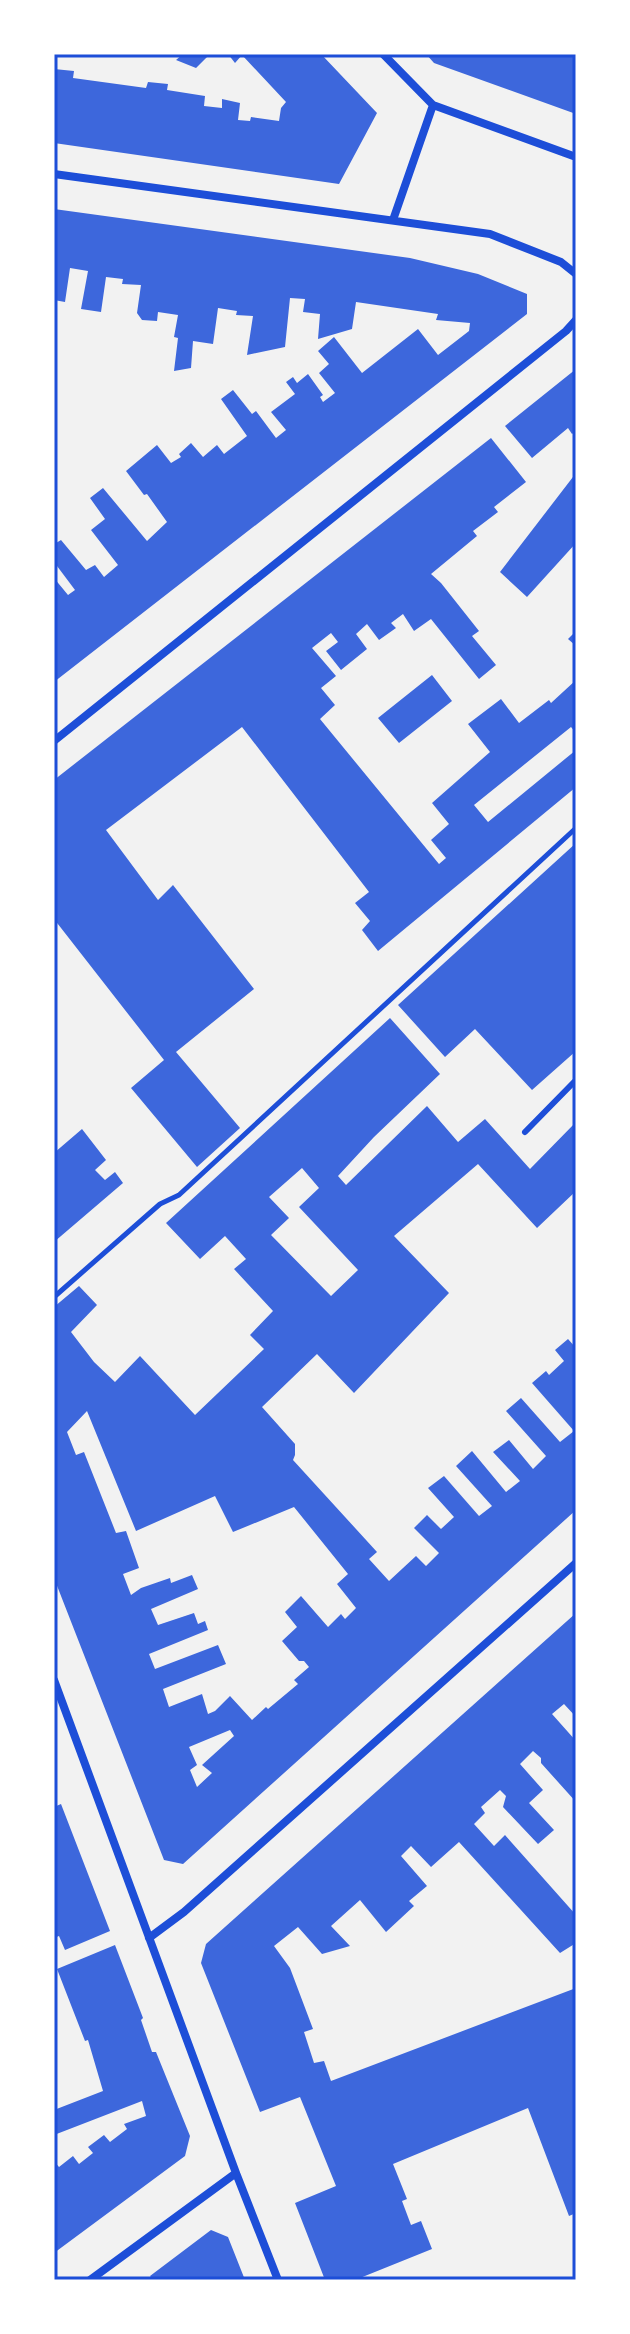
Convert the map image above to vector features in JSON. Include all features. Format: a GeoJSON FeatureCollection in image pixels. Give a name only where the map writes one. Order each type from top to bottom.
{"type":"FeatureCollection","features":[{"type":"Feature","properties":{"kind":"street"},"geometry":{"type":"LineString","coordinates":[[383,54],[433,105],[576,157]]}},
{"type":"Feature","properties":{"kind":"street"},"geometry":{"type":"LineString","coordinates":[[393,220],[433,105]]}},
{"type":"Feature","properties":{"kind":"street"},"geometry":{"type":"LineString","coordinates":[[54,174],[490,234],[561,262],[576,274]]}},
{"type":"Feature","properties":{"kind":"street"},"geometry":{"type":"LineString","coordinates":[[54,741],[576,320]]}},
{"type":"Feature","properties":{"kind":"street"},"geometry":{"type":"LineString","coordinates":[[149,1938],[184,1912],[576,1563]]}},
{"type":"Feature","properties":{"kind":"street"},"geometry":{"type":"LineString","coordinates":[[54,1680],[278,2280]]}},
{"type":"Feature","properties":{"kind":"street"},"geometry":{"type":"LineString","coordinates":[[90,2280],[236,2173]]}},
{"type":"Feature","properties":{"kind":"lane"},"geometry":{"type":"LineString","coordinates":[[525,1132],[576,1080]]}},
{"type":"Feature","properties":{"kind":"path"},"geometry":{"type":"LineString","coordinates":[[54,1297],[160,1204],[179,1195],[576,828]]}},
{"type":"Feature","properties":{"kind":"building"},"geometry":{"type":"Polygon","coordinates":[[[183,54],[210,54],[196,68],[176,60],[183,54]]]}},
{"type":"Feature","properties":{"kind":"building"},"geometry":{"type":"Polygon","coordinates":[[[228,54],[321,54],[377,113],[339,184],[54,143],[54,69],[74,71],[73,78],[146,88],[148,82],[168,84],[167,90],[205,96],[204,106],[222,108],[222,99],[240,103],[238,120],[250,121],[251,117],[279,121],[281,108],[286,102],[242,55],[235,63],[228,54]]]}},
{"type":"Feature","properties":{"kind":"building"},"geometry":{"type":"Polygon","coordinates":[[[426,54],[576,54],[576,114],[434,63],[426,54]]]}},
{"type":"Feature","properties":{"kind":"building"},"geometry":{"type":"Polygon","coordinates":[[[54,209],[410,258],[478,274],[527,294],[527,314],[54,682],[54,578],[68,595],[75,590],[54,562],[54,541],[61,540],[86,570],[95,565],[104,577],[118,565],[91,530],[105,519],[90,498],[103,488],[147,541],[167,522],[126,471],[157,445],[171,463],[181,457],[179,454],[191,443],[203,457],[217,445],[224,454],[247,436],[221,399],[233,390],[252,414],[256,411],[276,438],[286,430],[271,412],[295,394],[286,382],[293,377],[297,383],[308,374],[323,395],[320,397],[323,402],[335,393],[319,373],[329,364],[318,351],[334,337],[362,373],[418,329],[438,355],[469,331],[470,323],[436,320],[438,314],[356,302],[352,329],[318,339],[320,314],[303,312],[305,299],[290,298],[285,347],[247,355],[253,316],[236,315],[237,311],[218,308],[213,344],[193,341],[191,368],[174,371],[178,338],[174,337],[178,315],[158,312],[157,321],[142,320],[137,313],[141,285],[122,284],[123,279],[106,277],[101,312],[81,309],[88,271],[70,268],[65,302],[54,300],[54,209]]]}},
{"type":"Feature","properties":{"kind":"building"},"geometry":{"type":"Polygon","coordinates":[[[576,369],[576,431],[572,434],[568,428],[532,458],[505,426],[576,369]]]}},
{"type":"Feature","properties":{"kind":"building"},"geometry":{"type":"Polygon","coordinates":[[[491,438],[526,482],[494,507],[498,512],[473,531],[477,536],[431,574],[479,631],[472,636],[496,665],[479,679],[431,619],[414,631],[403,614],[391,623],[396,628],[379,640],[367,624],[356,634],[367,649],[341,670],[326,651],[338,642],[331,633],[312,648],[336,676],[321,688],[335,705],[320,719],[439,864],[446,858],[431,840],[449,824],[432,803],[490,752],[468,724],[501,699],[519,723],[549,700],[551,703],[576,680],[576,733],[571,727],[474,805],[488,822],[576,750],[576,787],[378,951],[362,930],[370,921],[355,903],[369,892],[242,727],[106,830],[158,900],[173,885],[254,989],[176,1052],[240,1128],[197,1167],[131,1088],[164,1060],[54,919],[54,780],[491,438]]]}},
{"type":"Feature","properties":{"kind":"building"},"geometry":{"type":"Polygon","coordinates":[[[576,473],[576,543],[527,597],[500,572],[576,473]]]}},
{"type":"Feature","properties":{"kind":"building"},"geometry":{"type":"Polygon","coordinates":[[[576,631],[576,646],[568,639],[576,631]]]}},
{"type":"Feature","properties":{"kind":"building"},"geometry":{"type":"Polygon","coordinates":[[[432,675],[452,701],[399,743],[378,718],[432,675]]]}},
{"type":"Feature","properties":{"kind":"building"},"geometry":{"type":"Polygon","coordinates":[[[576,843],[576,1051],[532,1090],[475,1029],[445,1057],[398,1005],[576,843]]]}},
{"type":"Feature","properties":{"kind":"building"},"geometry":{"type":"Polygon","coordinates":[[[390,1018],[440,1074],[338,1176],[346,1185],[427,1106],[458,1142],[485,1119],[530,1169],[576,1122],[576,1191],[537,1228],[478,1164],[394,1236],[449,1293],[354,1393],[317,1354],[262,1407],[295,1444],[293,1460],[377,1552],[369,1559],[389,1581],[416,1556],[426,1566],[439,1553],[414,1528],[427,1515],[441,1529],[454,1517],[428,1488],[444,1476],[479,1516],[492,1506],[456,1466],[472,1451],[506,1492],[520,1481],[493,1452],[509,1440],[533,1469],[546,1456],[506,1411],[521,1398],[560,1442],[574,1431],[532,1383],[546,1371],[549,1375],[564,1361],[555,1350],[568,1339],[576,1348],[576,1510],[183,1864],[164,1860],[54,1578],[54,1307],[79,1286],[97,1305],[71,1332],[94,1362],[115,1382],[140,1356],[195,1415],[264,1349],[250,1335],[273,1311],[234,1269],[246,1259],[225,1236],[200,1259],[166,1223],[390,1018]],[[302,1168],[269,1197],[289,1218],[271,1235],[331,1296],[358,1270],[299,1207],[319,1188],[302,1168]],[[87,1411],[67,1432],[76,1455],[84,1452],[116,1533],[126,1531],[139,1568],[123,1574],[131,1595],[141,1588],[170,1578],[171,1583],[192,1575],[198,1589],[151,1609],[158,1625],[194,1613],[198,1624],[205,1621],[208,1630],[149,1654],[155,1669],[218,1645],[226,1664],[163,1689],[169,1707],[202,1694],[208,1714],[230,1696],[252,1720],[298,1684],[294,1680],[309,1667],[304,1661],[299,1661],[282,1641],[297,1627],[285,1612],[301,1596],[328,1627],[341,1614],[345,1619],[356,1608],[337,1584],[348,1574],[294,1507],[233,1532],[215,1496],[136,1531],[87,1411]],[[230,1730],[189,1747],[197,1765],[190,1770],[197,1787],[212,1773],[202,1765],[234,1736],[230,1730]]]}},
{"type":"Feature","properties":{"kind":"building"},"geometry":{"type":"Polygon","coordinates":[[[82,1129],[106,1160],[95,1170],[105,1180],[115,1172],[123,1183],[54,1242],[54,1153],[82,1129]]]}},
{"type":"Feature","properties":{"kind":"building"},"geometry":{"type":"Polygon","coordinates":[[[576,1613],[576,1717],[564,1704],[552,1714],[576,1741],[576,1802],[533,1751],[520,1764],[543,1790],[529,1803],[554,1830],[538,1844],[503,1807],[506,1796],[500,1790],[481,1807],[485,1813],[474,1824],[494,1846],[505,1835],[576,1915],[576,1943],[560,1953],[459,1842],[431,1867],[411,1846],[401,1856],[427,1886],[409,1901],[414,1906],[386,1932],[360,1900],[331,1926],[350,1946],[322,1954],[298,1927],[274,1946],[290,1968],[313,2029],[304,2032],[314,2063],[324,2061],[331,2081],[576,1988],[576,2213],[569,2216],[528,2108],[393,2164],[407,2199],[402,2201],[411,2225],[421,2221],[432,2249],[355,2280],[325,2280],[295,2203],[336,2186],[300,2097],[260,2112],[201,1963],[206,1944],[576,1613]]]}},
{"type":"Feature","properties":{"kind":"building"},"geometry":{"type":"Polygon","coordinates":[[[61,1804],[110,1931],[65,1950],[59,1936],[54,1938],[54,1807],[61,1804]]]}},
{"type":"Feature","properties":{"kind":"building"},"geometry":{"type":"Polygon","coordinates":[[[115,1945],[143,2018],[141,2020],[152,2052],[156,2052],[190,2136],[185,2156],[54,2253],[54,2161],[59,2167],[73,2156],[79,2164],[93,2153],[88,2147],[104,2135],[110,2142],[127,2129],[124,2124],[146,2116],[142,2101],[54,2135],[54,2110],[103,2091],[88,2040],[85,2041],[57,1969],[115,1945]]]}},
{"type":"Feature","properties":{"kind":"building"},"geometry":{"type":"Polygon","coordinates":[[[211,2230],[228,2237],[245,2280],[153,2280],[150,2276],[211,2230]]]}}]}
